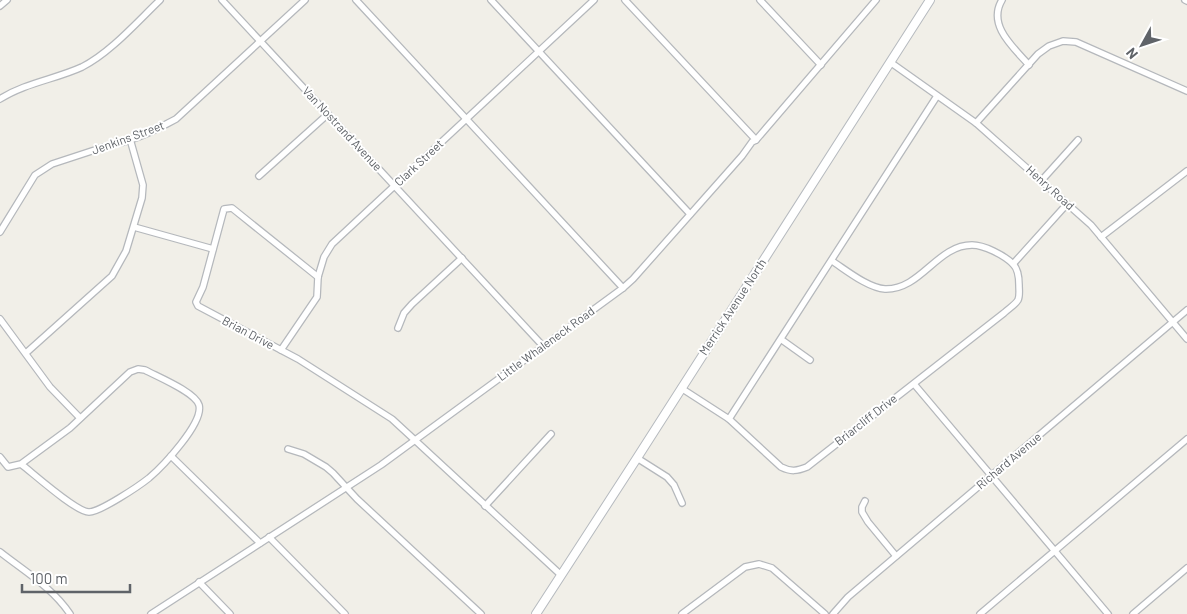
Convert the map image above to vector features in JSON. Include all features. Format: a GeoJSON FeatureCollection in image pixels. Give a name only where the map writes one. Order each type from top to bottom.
{"type":"FeatureCollection","features":[{"type":"Feature","properties":{"kind":"main road","name":"Merrick Avenue North"},"geometry":{"type":"LineString","coordinates":[[536,614],[930,0]]}},
{"type":"Feature","properties":{"kind":"street"},"geometry":{"type":"LineString","coordinates":[[0,6],[8,0]]}},
{"type":"Feature","properties":{"kind":"street"},"geometry":{"type":"LineString","coordinates":[[0,99],[18,90],[63,75],[93,60],[160,0]]}},
{"type":"Feature","properties":{"kind":"street","name":"Van Nostrand Avenue"},"geometry":{"type":"LineString","coordinates":[[222,0],[544,346]]}},
{"type":"Feature","properties":{"kind":"street","name":"Jenkins Street"},"geometry":{"type":"LineString","coordinates":[[0,232],[3,221],[30,181],[43,169],[160,128],[176,119],[305,0]]}},
{"type":"Feature","properties":{"kind":"street"},"geometry":{"type":"LineString","coordinates":[[356,0],[623,288]]}},
{"type":"Feature","properties":{"kind":"street"},"geometry":{"type":"LineString","coordinates":[[491,0],[690,214]]}},
{"type":"Feature","properties":{"kind":"street","name":"Clark Street"},"geometry":{"type":"LineString","coordinates":[[281,350],[317,297],[318,277],[324,257],[332,244],[594,0]]}},
{"type":"Feature","properties":{"kind":"street"},"geometry":{"type":"LineString","coordinates":[[626,0],[756,140]]}},
{"type":"Feature","properties":{"kind":"street"},"geometry":{"type":"LineString","coordinates":[[760,0],[821,65]]}},
{"type":"Feature","properties":{"kind":"street","name":"Little Whaleneck Road"},"geometry":{"type":"LineString","coordinates":[[151,614],[415,440],[623,288],[742,156],[752,142],[756,140],[876,0]]}},
{"type":"Feature","properties":{"kind":"street"},"geometry":{"type":"LineString","coordinates":[[1002,0],[998,13],[998,24],[1010,45],[1029,65]]}},
{"type":"Feature","properties":{"kind":"street"},"geometry":{"type":"LineString","coordinates":[[976,124],[1038,54],[1049,46],[1062,41],[1076,42],[1187,91]]}},
{"type":"Feature","properties":{"kind":"street","name":"Henry Road"},"geometry":{"type":"LineString","coordinates":[[890,62],[976,124],[1091,225],[1187,340]]}},
{"type":"Feature","properties":{"kind":"street"},"geometry":{"type":"LineString","coordinates":[[730,419],[937,96]]}},
{"type":"Feature","properties":{"kind":"street"},"geometry":{"type":"LineString","coordinates":[[259,176],[328,114]]}},
{"type":"Feature","properties":{"kind":"street"},"geometry":{"type":"LineString","coordinates":[[26,352],[112,276],[126,252],[144,185],[130,139]]}},
{"type":"Feature","properties":{"kind":"street"},"geometry":{"type":"LineString","coordinates":[[1042,180],[1078,140]]}},
{"type":"Feature","properties":{"kind":"street"},"geometry":{"type":"LineString","coordinates":[[1101,237],[1187,171]]}},
{"type":"Feature","properties":{"kind":"street"},"geometry":{"type":"LineString","coordinates":[[832,261],[871,285],[886,289],[907,284],[952,250],[964,246],[985,247],[1013,264],[1068,204]]}},
{"type":"Feature","properties":{"kind":"street"},"geometry":{"type":"LineString","coordinates":[[134,227],[213,249],[224,209],[232,208],[318,277]]}},
{"type":"Feature","properties":{"kind":"street","name":"Brian Drive"},"geometry":{"type":"LineString","coordinates":[[213,249],[203,287],[196,302],[198,306],[281,350],[392,419],[561,576]]}},
{"type":"Feature","properties":{"kind":"street"},"geometry":{"type":"LineString","coordinates":[[398,328],[404,313],[412,304],[462,258]]}},
{"type":"Feature","properties":{"kind":"street","name":"Briarcliff Drive"},"geometry":{"type":"LineString","coordinates":[[681,388],[730,419],[781,468],[789,471],[807,467],[1018,301],[1019,283],[1017,271],[1013,264]]}},
{"type":"Feature","properties":{"kind":"street","name":"Richard Avenue"},"geometry":{"type":"LineString","coordinates":[[833,614],[848,597],[1187,310]]}},
{"type":"Feature","properties":{"kind":"street"},"geometry":{"type":"LineString","coordinates":[[0,319],[50,387],[80,418]]}},
{"type":"Feature","properties":{"kind":"street"},"geometry":{"type":"LineString","coordinates":[[782,340],[810,360]]}},
{"type":"Feature","properties":{"kind":"street"},"geometry":{"type":"LineString","coordinates":[[0,458],[8,466],[21,464],[70,428],[130,372],[138,369],[145,370],[189,393],[197,400],[200,406],[198,419],[171,456],[148,479],[103,508],[88,512],[80,511],[21,464]]}},
{"type":"Feature","properties":{"kind":"street"},"geometry":{"type":"LineString","coordinates":[[914,384],[1108,614]]}},
{"type":"Feature","properties":{"kind":"street"},"geometry":{"type":"LineString","coordinates":[[485,506],[551,434]]}},
{"type":"Feature","properties":{"kind":"street"},"geometry":{"type":"LineString","coordinates":[[980,614],[1187,439]]}},
{"type":"Feature","properties":{"kind":"street"},"geometry":{"type":"LineString","coordinates":[[288,449],[304,454],[326,466],[357,499],[481,614]]}},
{"type":"Feature","properties":{"kind":"street"},"geometry":{"type":"LineString","coordinates":[[171,456],[260,543]]}},
{"type":"Feature","properties":{"kind":"street"},"geometry":{"type":"LineString","coordinates":[[637,458],[667,477],[674,485],[682,503]]}},
{"type":"Feature","properties":{"kind":"street"},"geometry":{"type":"LineString","coordinates":[[865,501],[862,507],[865,517],[896,556]]}},
{"type":"Feature","properties":{"kind":"street"},"geometry":{"type":"LineString","coordinates":[[269,537],[345,614]]}},
{"type":"Feature","properties":{"kind":"street"},"geometry":{"type":"LineString","coordinates":[[0,552],[51,592],[70,614]]}},
{"type":"Feature","properties":{"kind":"street"},"geometry":{"type":"LineString","coordinates":[[682,614],[745,567],[758,564],[772,568],[824,614]]}},
{"type":"Feature","properties":{"kind":"street"},"geometry":{"type":"LineString","coordinates":[[1132,614],[1187,568]]}},
{"type":"Feature","properties":{"kind":"street"},"geometry":{"type":"LineString","coordinates":[[199,582],[230,614]]}}]}
